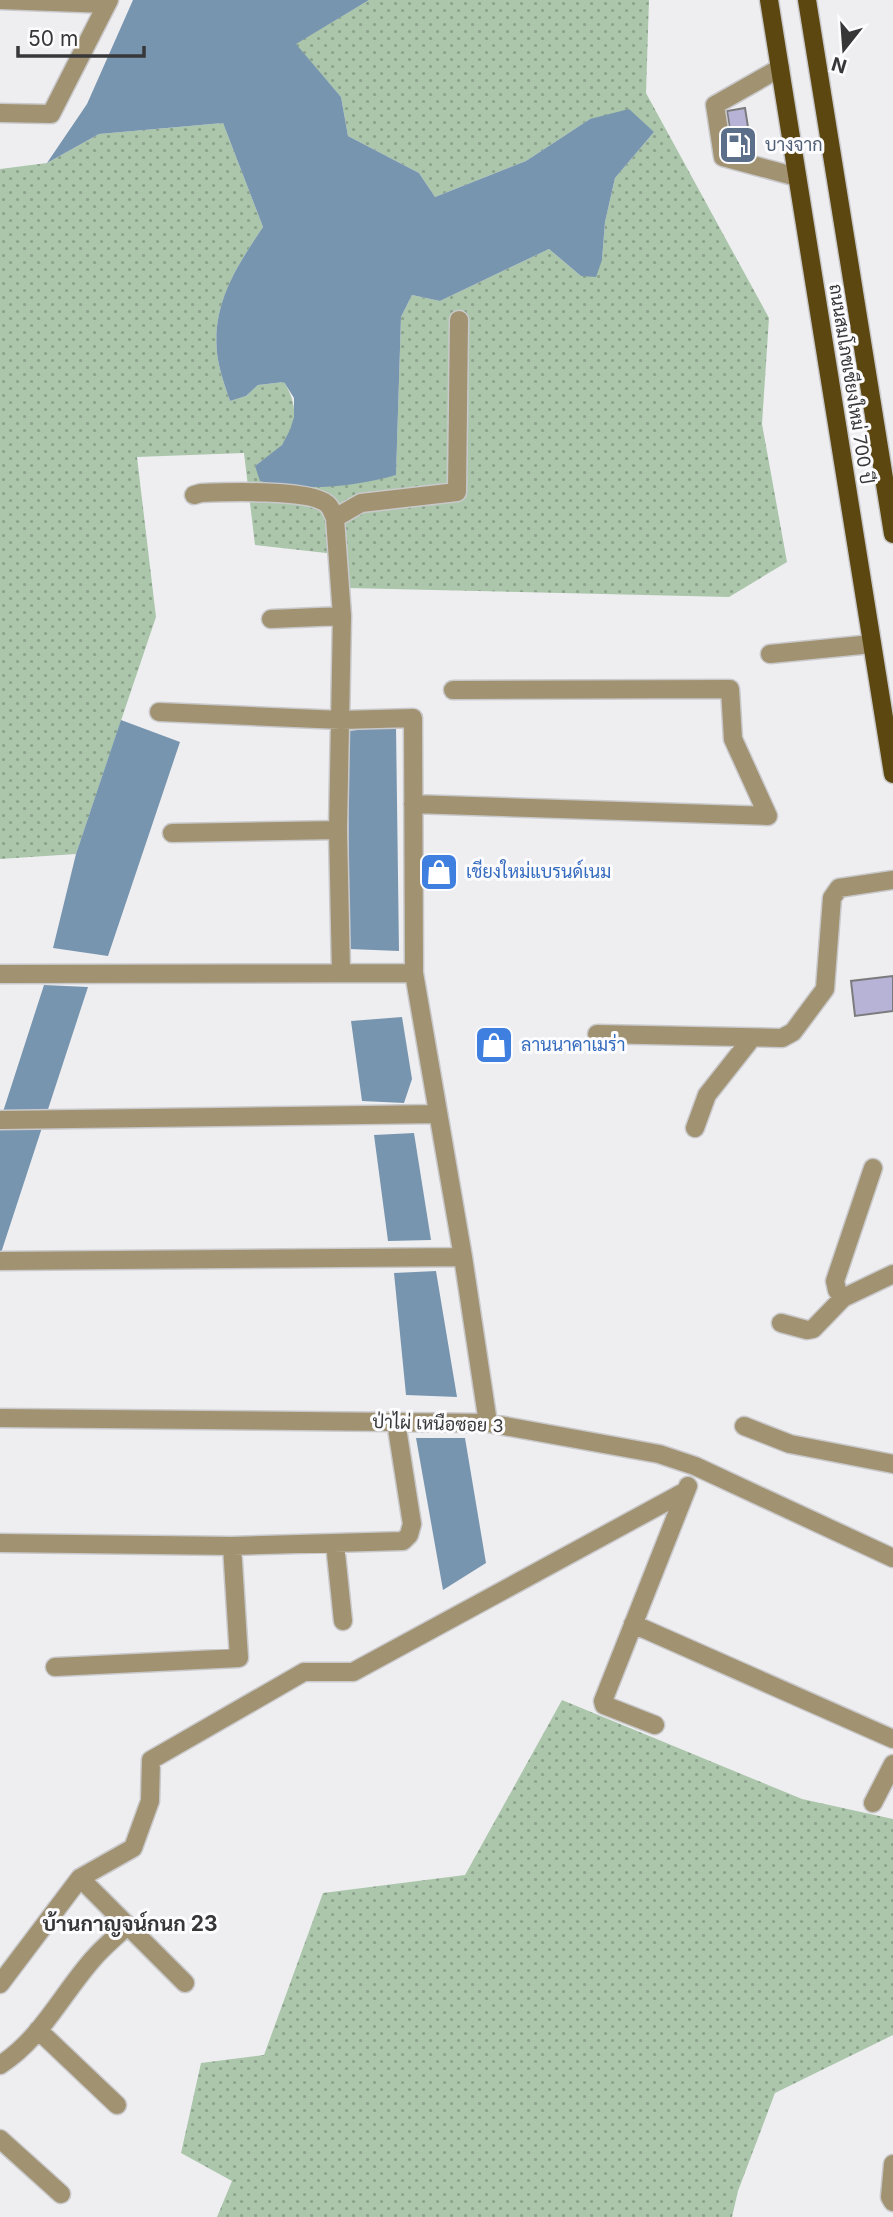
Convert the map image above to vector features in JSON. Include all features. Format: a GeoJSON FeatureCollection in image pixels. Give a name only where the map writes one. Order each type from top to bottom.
{"type":"FeatureCollection","features":[{"type":"Feature","properties":{"kind":"main road","name":"ถนนสมโภชเชียงใหม่ 700 ปี"},"geometry":{"type":"LineString","coordinates":[[769,0],[893,774]]}},
{"type":"Feature","properties":{"kind":"main road","name":"ถนนสมโภชเชียงใหม่ 700 ปี"},"geometry":{"type":"LineString","coordinates":[[807,0],[889,489],[893,534]]}},
{"type":"Feature","properties":{"kind":"street"},"geometry":{"type":"LineString","coordinates":[[0,1],[108,2],[51,114],[0,113]]}},
{"type":"Feature","properties":{"kind":"street"},"geometry":{"type":"LineString","coordinates":[[780,68],[715,105],[723,157],[797,177]]}},
{"type":"Feature","properties":{"kind":"street"},"geometry":{"type":"LineString","coordinates":[[335,518],[361,503],[457,492],[459,320]]}},
{"type":"Feature","properties":{"kind":"street"},"geometry":{"type":"LineString","coordinates":[[194,495],[258,491],[318,499],[328,504],[335,518],[342,616],[338,830],[341,972]]}},
{"type":"Feature","properties":{"kind":"street"},"geometry":{"type":"LineString","coordinates":[[271,619],[342,616]]}},
{"type":"Feature","properties":{"kind":"street"},"geometry":{"type":"LineString","coordinates":[[770,654],[872,643]]}},
{"type":"Feature","properties":{"kind":"street"},"geometry":{"type":"LineString","coordinates":[[413,804],[768,816],[733,738],[730,689],[453,690]]}},
{"type":"Feature","properties":{"kind":"street"},"geometry":{"type":"LineString","coordinates":[[159,712],[341,720],[413,718],[414,973],[463,1257],[488,1423]]}},
{"type":"Feature","properties":{"kind":"street"},"geometry":{"type":"LineString","coordinates":[[172,833],[338,830]]}},
{"type":"Feature","properties":{"kind":"street"},"geometry":{"type":"LineString","coordinates":[[597,1034],[782,1038],[793,1032],[825,989],[832,898],[835,891],[839,888],[893,880]]}},
{"type":"Feature","properties":{"kind":"street"},"geometry":{"type":"LineString","coordinates":[[0,974],[414,973]]}},
{"type":"Feature","properties":{"kind":"street"},"geometry":{"type":"LineString","coordinates":[[695,1128],[707,1095],[752,1038]]}},
{"type":"Feature","properties":{"kind":"street"},"geometry":{"type":"LineString","coordinates":[[0,1119],[438,1114]]}},
{"type":"Feature","properties":{"kind":"street"},"geometry":{"type":"LineString","coordinates":[[843,1298],[835,1281],[873,1168]]}},
{"type":"Feature","properties":{"kind":"street"},"geometry":{"type":"LineString","coordinates":[[3,1261],[463,1257]]}},
{"type":"Feature","properties":{"kind":"street"},"geometry":{"type":"LineString","coordinates":[[780,1323],[813,1329],[843,1298],[893,1274]]}},
{"type":"Feature","properties":{"kind":"street","name":"ป่าไผ่ เหนือซอย 3"},"geometry":{"type":"LineString","coordinates":[[0,1419],[488,1423],[659,1454],[695,1466],[893,1558]]}},
{"type":"Feature","properties":{"kind":"street"},"geometry":{"type":"LineString","coordinates":[[0,1544],[232,1545],[403,1541],[409,1535],[412,1524],[396,1422]]}},
{"type":"Feature","properties":{"kind":"street"},"geometry":{"type":"LineString","coordinates":[[744,1426],[790,1444],[893,1464]]}},
{"type":"Feature","properties":{"kind":"street"},"geometry":{"type":"LineString","coordinates":[[655,1725],[604,1705],[603,1701],[695,1466]]}},
{"type":"Feature","properties":{"kind":"street"},"geometry":{"type":"LineString","coordinates":[[0,1983],[80,1878],[133,1848],[150,1801],[151,1760],[304,1672],[352,1672],[686,1491]]}},
{"type":"Feature","properties":{"kind":"street"},"geometry":{"type":"LineString","coordinates":[[335,1544],[344,1621]]}},
{"type":"Feature","properties":{"kind":"street"},"geometry":{"type":"LineString","coordinates":[[55,1667],[239,1658],[232,1545]]}},
{"type":"Feature","properties":{"kind":"street"},"geometry":{"type":"LineString","coordinates":[[633,1624],[893,1740]]}},
{"type":"Feature","properties":{"kind":"street"},"geometry":{"type":"LineString","coordinates":[[873,1803],[893,1764]]}},
{"type":"Feature","properties":{"kind":"street"},"geometry":{"type":"LineString","coordinates":[[80,1878],[185,1983]]}},
{"type":"Feature","properties":{"kind":"street"},"geometry":{"type":"LineString","coordinates":[[0,2065],[15,2056],[92,1960],[128,1925]]}},
{"type":"Feature","properties":{"kind":"street"},"geometry":{"type":"LineString","coordinates":[[38,2029],[117,2105]]}},
{"type":"Feature","properties":{"kind":"street"},"geometry":{"type":"LineString","coordinates":[[0,2139],[61,2194]]}},
{"type":"Feature","properties":{"kind":"street"},"geometry":{"type":"LineString","coordinates":[[893,2164],[890,2197],[893,2202]]}},
{"type":"Feature","properties":{"kind":"green space"},"geometry":{"type":"Polygon","coordinates":[[[369,0],[649,0],[646,93],[769,318],[762,424],[787,562],[729,597],[347,588],[344,555],[255,545],[244,453],[137,457],[156,617],[76,854],[0,859],[0,169],[47,163],[99,134],[223,123],[263,227],[228,286],[218,318],[218,359],[230,401],[246,396],[258,385],[284,382],[292,398],[294,421],[288,437],[279,448],[255,466],[293,487],[396,475],[401,317],[412,295],[440,301],[549,249],[581,276],[602,260],[605,222],[615,178],[654,132],[590,119],[526,161],[435,197],[419,173],[348,136],[341,97],[295,44],[369,0]]]}},
{"type":"Feature","properties":{"kind":"green space"},"geometry":{"type":"Polygon","coordinates":[[[562,1700],[802,1799],[893,1819],[893,2035],[775,2093],[738,2191],[732,2217],[217,2217],[232,2181],[181,2153],[201,2063],[264,2055],[323,1893],[465,1875],[562,1700]]]}},
{"type":"Feature","properties":{"kind":"water"},"geometry":{"type":"Polygon","coordinates":[[[133,0],[369,0],[296,44],[341,97],[348,136],[419,173],[435,197],[526,161],[590,119],[629,109],[654,132],[615,178],[605,222],[602,260],[596,277],[581,276],[549,249],[440,301],[412,295],[401,317],[396,475],[363,483],[328,487],[260,481],[255,466],[282,445],[294,417],[294,398],[284,382],[258,385],[246,396],[230,401],[221,372],[216,335],[218,318],[228,286],[263,227],[223,123],[99,134],[47,163],[87,104],[133,0]]]}},
{"type":"Feature","properties":{"kind":"water"},"geometry":{"type":"Polygon","coordinates":[[[121,720],[180,742],[108,956],[53,948],[76,854],[121,720]]]}},
{"type":"Feature","properties":{"kind":"water"},"geometry":{"type":"Polygon","coordinates":[[[396,726],[399,951],[349,949],[348,731],[396,726]]]}},
{"type":"Feature","properties":{"kind":"water"},"geometry":{"type":"Polygon","coordinates":[[[44,985],[88,987],[0,1256],[0,1121],[44,985]]]}},
{"type":"Feature","properties":{"kind":"water"},"geometry":{"type":"Polygon","coordinates":[[[402,1017],[412,1079],[404,1103],[362,1101],[351,1021],[402,1017]]]}},
{"type":"Feature","properties":{"kind":"water"},"geometry":{"type":"Polygon","coordinates":[[[414,1133],[431,1240],[388,1241],[374,1135],[414,1133]]]}},
{"type":"Feature","properties":{"kind":"water"},"geometry":{"type":"Polygon","coordinates":[[[436,1271],[457,1397],[406,1395],[394,1273],[436,1271]]]}},
{"type":"Feature","properties":{"kind":"water"},"geometry":{"type":"Polygon","coordinates":[[[416,1438],[465,1438],[486,1563],[443,1590],[416,1438]]]}},
{"type":"Feature","properties":{"kind":"building"},"geometry":{"type":"Polygon","coordinates":[[[745,108],[752,153],[733,148],[727,111],[745,108]]]}},
{"type":"Feature","properties":{"kind":"building"},"geometry":{"type":"Polygon","coordinates":[[[893,976],[893,1011],[855,1016],[851,981],[893,976]]]}},
{"type":"Feature","properties":{"kind":"place","name":"บางจาก"},"geometry":{"type":"Point","coordinates":[738,145]}},
{"type":"Feature","properties":{"kind":"place","name":"เชียงใหม่แบรนด์เนม"},"geometry":{"type":"Point","coordinates":[439,872]}},
{"type":"Feature","properties":{"kind":"place","name":"ลานนาคาเมร่า"},"geometry":{"type":"Point","coordinates":[494,1045]}},
{"type":"Feature","properties":{"kind":"district","name":"บ้านกาญจน์กนก 23"},"geometry":{"type":"Point","coordinates":[130,1924]}}]}
